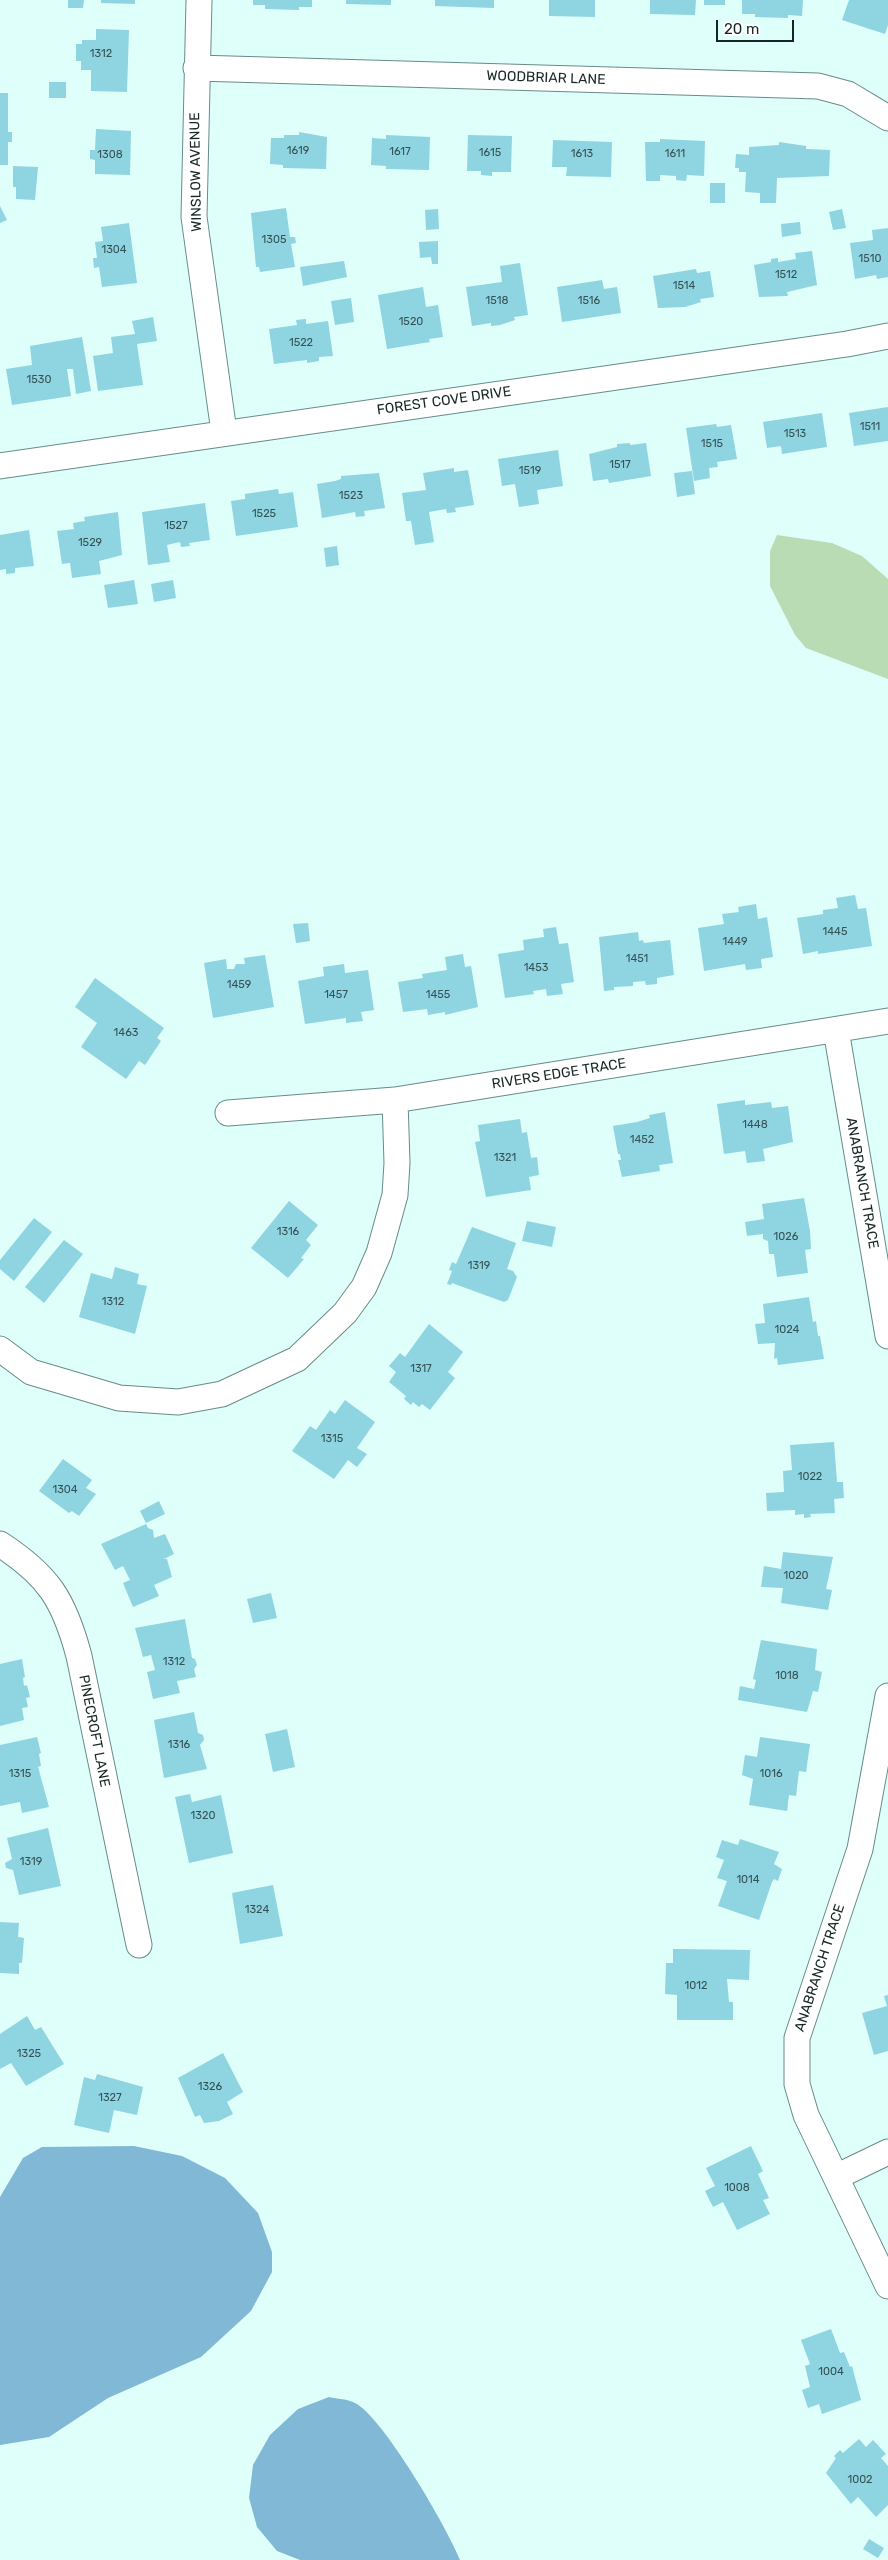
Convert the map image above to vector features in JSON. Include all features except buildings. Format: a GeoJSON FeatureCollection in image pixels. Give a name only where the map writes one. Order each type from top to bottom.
{"type":"FeatureCollection","features":[{"type":"Feature","properties":{"kind":"street","name":"WINSLOW AVENUE"},"geometry":{"type":"LineString","coordinates":[[199,0],[194,217],[224,432]]}},
{"type":"Feature","properties":{"kind":"street","name":"WOODBRIAR LANE"},"geometry":{"type":"LineString","coordinates":[[196,68],[818,86],[848,94],[888,118]]}},
{"type":"Feature","properties":{"kind":"street","name":"FOREST COVE DRIVE"},"geometry":{"type":"LineString","coordinates":[[0,466],[224,432],[847,344],[888,336]]}},
{"type":"Feature","properties":{"kind":"street","name":"RIVERS EDGE TRACE"},"geometry":{"type":"LineString","coordinates":[[228,1113],[395,1100],[888,1021]]}},
{"type":"Feature","properties":{"kind":"street","name":"ANABRANCH TRACE"},"geometry":{"type":"LineString","coordinates":[[836,1030],[888,1336]]}},
{"type":"Feature","properties":{"kind":"street"},"geometry":{"type":"LineString","coordinates":[[0,1349],[31,1372],[119,1398],[178,1402],[222,1394],[297,1359],[345,1313],[364,1287],[379,1254],[395,1194],[397,1163],[395,1100]]}},
{"type":"Feature","properties":{"kind":"street","name":"PINECROFT LANE"},"geometry":{"type":"LineString","coordinates":[[0,1544],[26,1561],[47,1581],[70,1624],[79,1656],[139,1946]]}},
{"type":"Feature","properties":{"kind":"street","name":"ANABRANCH TRACE"},"geometry":{"type":"LineString","coordinates":[[888,1696],[860,1849],[797,2038],[797,2084],[806,2116],[888,2286]]}},
{"type":"Feature","properties":{"kind":"street"},"geometry":{"type":"LineString","coordinates":[[836,2177],[888,2152]]}},
{"type":"Feature","properties":{"kind":"green space"},"geometry":{"type":"Polygon","coordinates":[[[777,535],[832,543],[862,556],[888,579],[888,679],[806,648],[795,635],[770,586],[770,551],[777,535]]]}},
{"type":"Feature","properties":{"kind":"water"},"geometry":{"type":"Polygon","coordinates":[[[134,2146],[182,2156],[225,2178],[258,2213],[272,2252],[272,2272],[251,2311],[201,2357],[108,2398],[49,2437],[0,2445],[0,2197],[23,2158],[42,2147],[134,2146]]]}},
{"type":"Feature","properties":{"kind":"water"},"geometry":{"type":"Polygon","coordinates":[[[329,2397],[355,2403],[367,2412],[382,2429],[429,2500],[460,2560],[300,2560],[277,2551],[257,2527],[249,2498],[253,2465],[270,2435],[298,2409],[329,2397]]]}}]}
